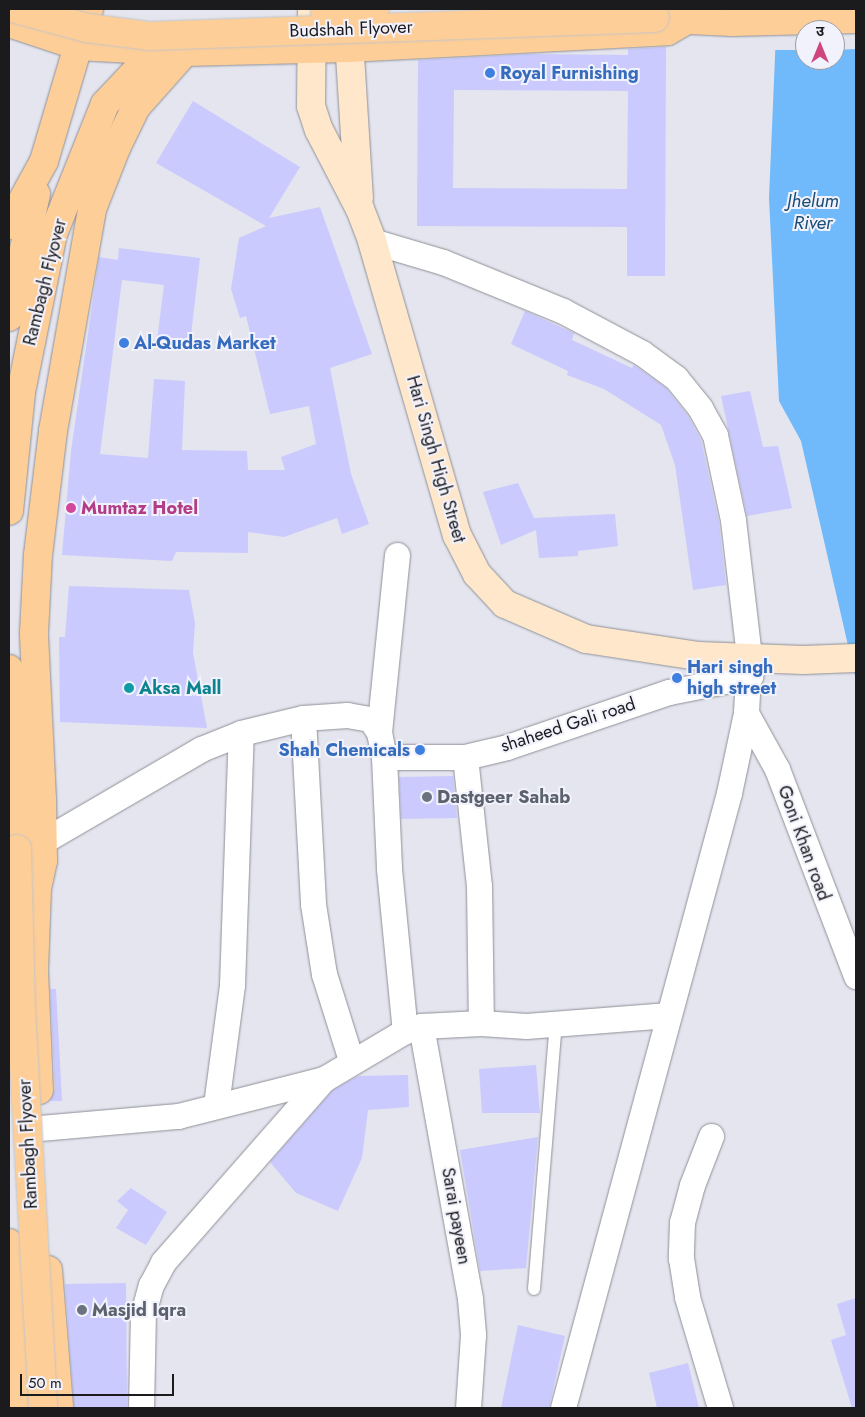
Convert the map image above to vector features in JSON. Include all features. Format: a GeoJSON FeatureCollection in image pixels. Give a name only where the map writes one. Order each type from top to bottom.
{"type":"FeatureCollection","features":[{"type":"Feature","properties":{"kind":"main road","name":"Budshah Flyover"},"geometry":{"type":"LineString","coordinates":[[16,9],[87,28],[150,36],[655,18],[732,22],[856,19]]}},
{"type":"Feature","properties":{"kind":"main road","name":"Budshah Flyover"},"geometry":{"type":"LineString","coordinates":[[73,9],[149,22],[375,9]]}},
{"type":"Feature","properties":{"kind":"main road"},"geometry":{"type":"LineString","coordinates":[[9,225],[44,160],[88,9]]}},
{"type":"Feature","properties":{"kind":"main road"},"geometry":{"type":"LineString","coordinates":[[312,9],[311,106],[319,130],[360,210]]}},
{"type":"Feature","properties":{"kind":"main road"},"geometry":{"type":"LineString","coordinates":[[346,9],[360,210]]}},
{"type":"Feature","properties":{"kind":"main road"},"geometry":{"type":"LineString","coordinates":[[9,23],[78,46],[185,52],[311,46],[348,48],[668,31],[688,19]]}},
{"type":"Feature","properties":{"kind":"main road","name":"Rambagh Flyover"},"geometry":{"type":"LineString","coordinates":[[9,511],[14,446],[30,338],[53,234],[105,104],[156,50]]}},
{"type":"Feature","properties":{"kind":"main road"},"geometry":{"type":"LineString","coordinates":[[30,338],[92,210],[116,148],[136,108],[185,52]]}},
{"type":"Feature","properties":{"kind":"main road","name":"Rambagh Flyover"},"geometry":{"type":"LineString","coordinates":[[10,306],[44,160]]}},
{"type":"Feature","properties":{"kind":"main road"},"geometry":{"type":"LineString","coordinates":[[59,1408],[40,1128],[34,971],[43,843],[34,633],[38,555],[53,431],[92,210]]}},
{"type":"Feature","properties":{"kind":"main road","name":"Hari Singh High Street"},"geometry":{"type":"LineString","coordinates":[[360,210],[372,241],[406,352],[456,535],[477,574],[506,604],[586,639],[655,652],[750,666],[802,660],[856,658]]}},
{"type":"Feature","properties":{"kind":"main road","name":"Rambagh Flyover"},"geometry":{"type":"LineString","coordinates":[[9,669],[21,1011],[43,1408]]}},
{"type":"Feature","properties":{"kind":"main road"},"geometry":{"type":"LineString","coordinates":[[9,1243],[20,1408]]}},
{"type":"Feature","properties":{"kind":"street"},"geometry":{"type":"LineString","coordinates":[[372,241],[443,262],[563,311],[642,353],[676,378],[700,408],[715,435],[733,520],[750,666],[746,713],[729,793],[563,1408]]}},
{"type":"Feature","properties":{"kind":"street","name":"Sarai payeen"},"geometry":{"type":"LineString","coordinates":[[396,554],[379,732],[384,757],[390,879],[413,1028],[470,1299],[473,1335],[468,1408]]}},
{"type":"Feature","properties":{"kind":"street","name":"shaheed Gali road"},"geometry":{"type":"LineString","coordinates":[[384,757],[465,757],[507,747],[750,666]]}},
{"type":"Feature","properties":{"kind":"street","name":"Goni Khan road"},"geometry":{"type":"LineString","coordinates":[[746,713],[780,778],[856,976]]}},
{"type":"Feature","properties":{"kind":"street"},"geometry":{"type":"LineString","coordinates":[[9,860],[43,843],[201,749],[241,733],[303,718],[358,716],[370,719],[379,732]]}},
{"type":"Feature","properties":{"kind":"street"},"geometry":{"type":"LineString","coordinates":[[303,718],[312,904],[324,974],[351,1060]]}},
{"type":"Feature","properties":{"kind":"street"},"geometry":{"type":"LineString","coordinates":[[216,1105],[232,985],[241,733]]}},
{"type":"Feature","properties":{"kind":"street"},"geometry":{"type":"LineString","coordinates":[[465,757],[479,886],[481,1023]]}},
{"type":"Feature","properties":{"kind":"street"},"geometry":{"type":"LineString","coordinates":[[141,1408],[143,1314],[151,1286],[163,1262],[324,1079],[351,1060],[413,1028],[481,1023],[526,1026],[669,1015]]}},
{"type":"Feature","properties":{"kind":"street"},"geometry":{"type":"LineString","coordinates":[[40,1128],[178,1116],[324,1079]]}},
{"type":"Feature","properties":{"kind":"street"},"geometry":{"type":"LineString","coordinates":[[712,1136],[692,1185],[682,1222],[681,1258],[686,1297],[720,1408]]}},
{"type":"Feature","properties":{"kind":"lane"},"geometry":{"type":"LineString","coordinates":[[534,1289],[556,1023]]}},
{"type":"Feature","properties":{"kind":"water","name":"Jhelum River"},"geometry":{"type":"Polygon","coordinates":[[[777,9],[856,9],[856,680],[801,441],[779,401],[769,198],[777,9]]]}},
{"type":"Feature","properties":{"kind":"pier"},"geometry":{"type":"Polygon","coordinates":[[[774,9],[856,9],[856,49],[845,50],[845,20],[795,20],[795,50],[773,50],[774,9]]]}},
{"type":"Feature","properties":{"kind":"building"},"geometry":{"type":"Polygon","coordinates":[[[666,47],[665,276],[627,276],[627,227],[417,226],[418,60],[527,54],[628,55],[628,49],[666,47]],[[454,90],[453,188],[627,189],[628,91],[454,90]]]}},
{"type":"Feature","properties":{"kind":"building"},"geometry":{"type":"Polygon","coordinates":[[[193,101],[300,167],[269,218],[320,207],[372,354],[330,368],[351,474],[369,524],[342,534],[337,518],[284,537],[248,532],[248,553],[176,552],[172,561],[62,555],[71,451],[99,257],[118,260],[119,248],[200,258],[190,344],[157,340],[164,285],[122,280],[100,454],[148,458],[154,379],[185,381],[182,450],[247,451],[248,470],[285,470],[281,457],[316,444],[309,406],[270,414],[246,316],[240,318],[231,289],[239,238],[266,226],[156,163],[193,101]]]}},
{"type":"Feature","properties":{"kind":"building"},"geometry":{"type":"Polygon","coordinates":[[[525,311],[574,333],[572,340],[632,368],[634,365],[666,388],[688,416],[701,440],[719,522],[726,585],[693,590],[675,465],[661,425],[604,389],[567,375],[568,371],[511,344],[525,311]]]}},
{"type":"Feature","properties":{"kind":"building"},"geometry":{"type":"Polygon","coordinates":[[[750,391],[763,447],[778,446],[792,508],[747,516],[721,396],[750,391]]]}},
{"type":"Feature","properties":{"kind":"building"},"geometry":{"type":"Polygon","coordinates":[[[518,483],[534,518],[615,514],[618,546],[578,551],[578,556],[539,558],[536,530],[501,545],[483,492],[518,483]]]}},
{"type":"Feature","properties":{"kind":"building","name":"Aksa Mall"},"geometry":{"type":"Polygon","coordinates":[[[69,586],[189,590],[195,623],[193,653],[207,728],[60,722],[59,637],[65,637],[69,586]]]}},
{"type":"Feature","properties":{"kind":"building","name":"Dastgeer Sahab"},"geometry":{"type":"Polygon","coordinates":[[[453,776],[457,818],[401,819],[399,777],[453,776]]]}},
{"type":"Feature","properties":{"kind":"building"},"geometry":{"type":"Polygon","coordinates":[[[50,989],[56,989],[62,1101],[50,1101],[55,1089],[50,989]]]}},
{"type":"Feature","properties":{"kind":"building"},"geometry":{"type":"Polygon","coordinates":[[[536,1065],[540,1113],[482,1113],[479,1069],[536,1065]]]}},
{"type":"Feature","properties":{"kind":"building"},"geometry":{"type":"Polygon","coordinates":[[[408,1075],[409,1107],[368,1110],[362,1158],[338,1211],[296,1193],[270,1162],[333,1090],[358,1076],[408,1075]]]}},
{"type":"Feature","properties":{"kind":"building"},"geometry":{"type":"Polygon","coordinates":[[[538,1137],[526,1268],[480,1271],[460,1150],[538,1137]]]}},
{"type":"Feature","properties":{"kind":"building"},"geometry":{"type":"Polygon","coordinates":[[[131,1188],[167,1212],[146,1245],[116,1228],[128,1210],[117,1201],[131,1188]]]}},
{"type":"Feature","properties":{"kind":"building"},"geometry":{"type":"Polygon","coordinates":[[[126,1283],[127,1408],[74,1408],[65,1284],[126,1283]]]}},
{"type":"Feature","properties":{"kind":"building"},"geometry":{"type":"Polygon","coordinates":[[[856,1298],[856,1408],[852,1408],[831,1340],[846,1335],[837,1304],[856,1298]]]}},
{"type":"Feature","properties":{"kind":"building"},"geometry":{"type":"Polygon","coordinates":[[[518,1325],[565,1336],[549,1408],[501,1408],[518,1325]]]}},
{"type":"Feature","properties":{"kind":"building"},"geometry":{"type":"Polygon","coordinates":[[[688,1363],[699,1408],[657,1408],[649,1373],[688,1363]]]}},
{"type":"Feature","properties":{"kind":"place","name":"Royal Furnishing"},"geometry":{"type":"Point","coordinates":[490,73]}},
{"type":"Feature","properties":{"kind":"place","name":"Al-Qudas Market"},"geometry":{"type":"Point","coordinates":[124,343]}},
{"type":"Feature","properties":{"kind":"place","name":"Mumtaz Hotel"},"geometry":{"type":"Point","coordinates":[71,508]}},
{"type":"Feature","properties":{"kind":"place","name":"Hari singh high street"},"geometry":{"type":"Point","coordinates":[677,678]}},
{"type":"Feature","properties":{"kind":"place","name":"Aksa Mall"},"geometry":{"type":"Point","coordinates":[129,688]}},
{"type":"Feature","properties":{"kind":"place","name":"Shah Chemicals"},"geometry":{"type":"Point","coordinates":[420,750]}},
{"type":"Feature","properties":{"kind":"place","name":"Dastgeer Sahab"},"geometry":{"type":"Point","coordinates":[427,797]}},
{"type":"Feature","properties":{"kind":"place","name":"Masjid Iqra"},"geometry":{"type":"Point","coordinates":[82,1310]}}]}
